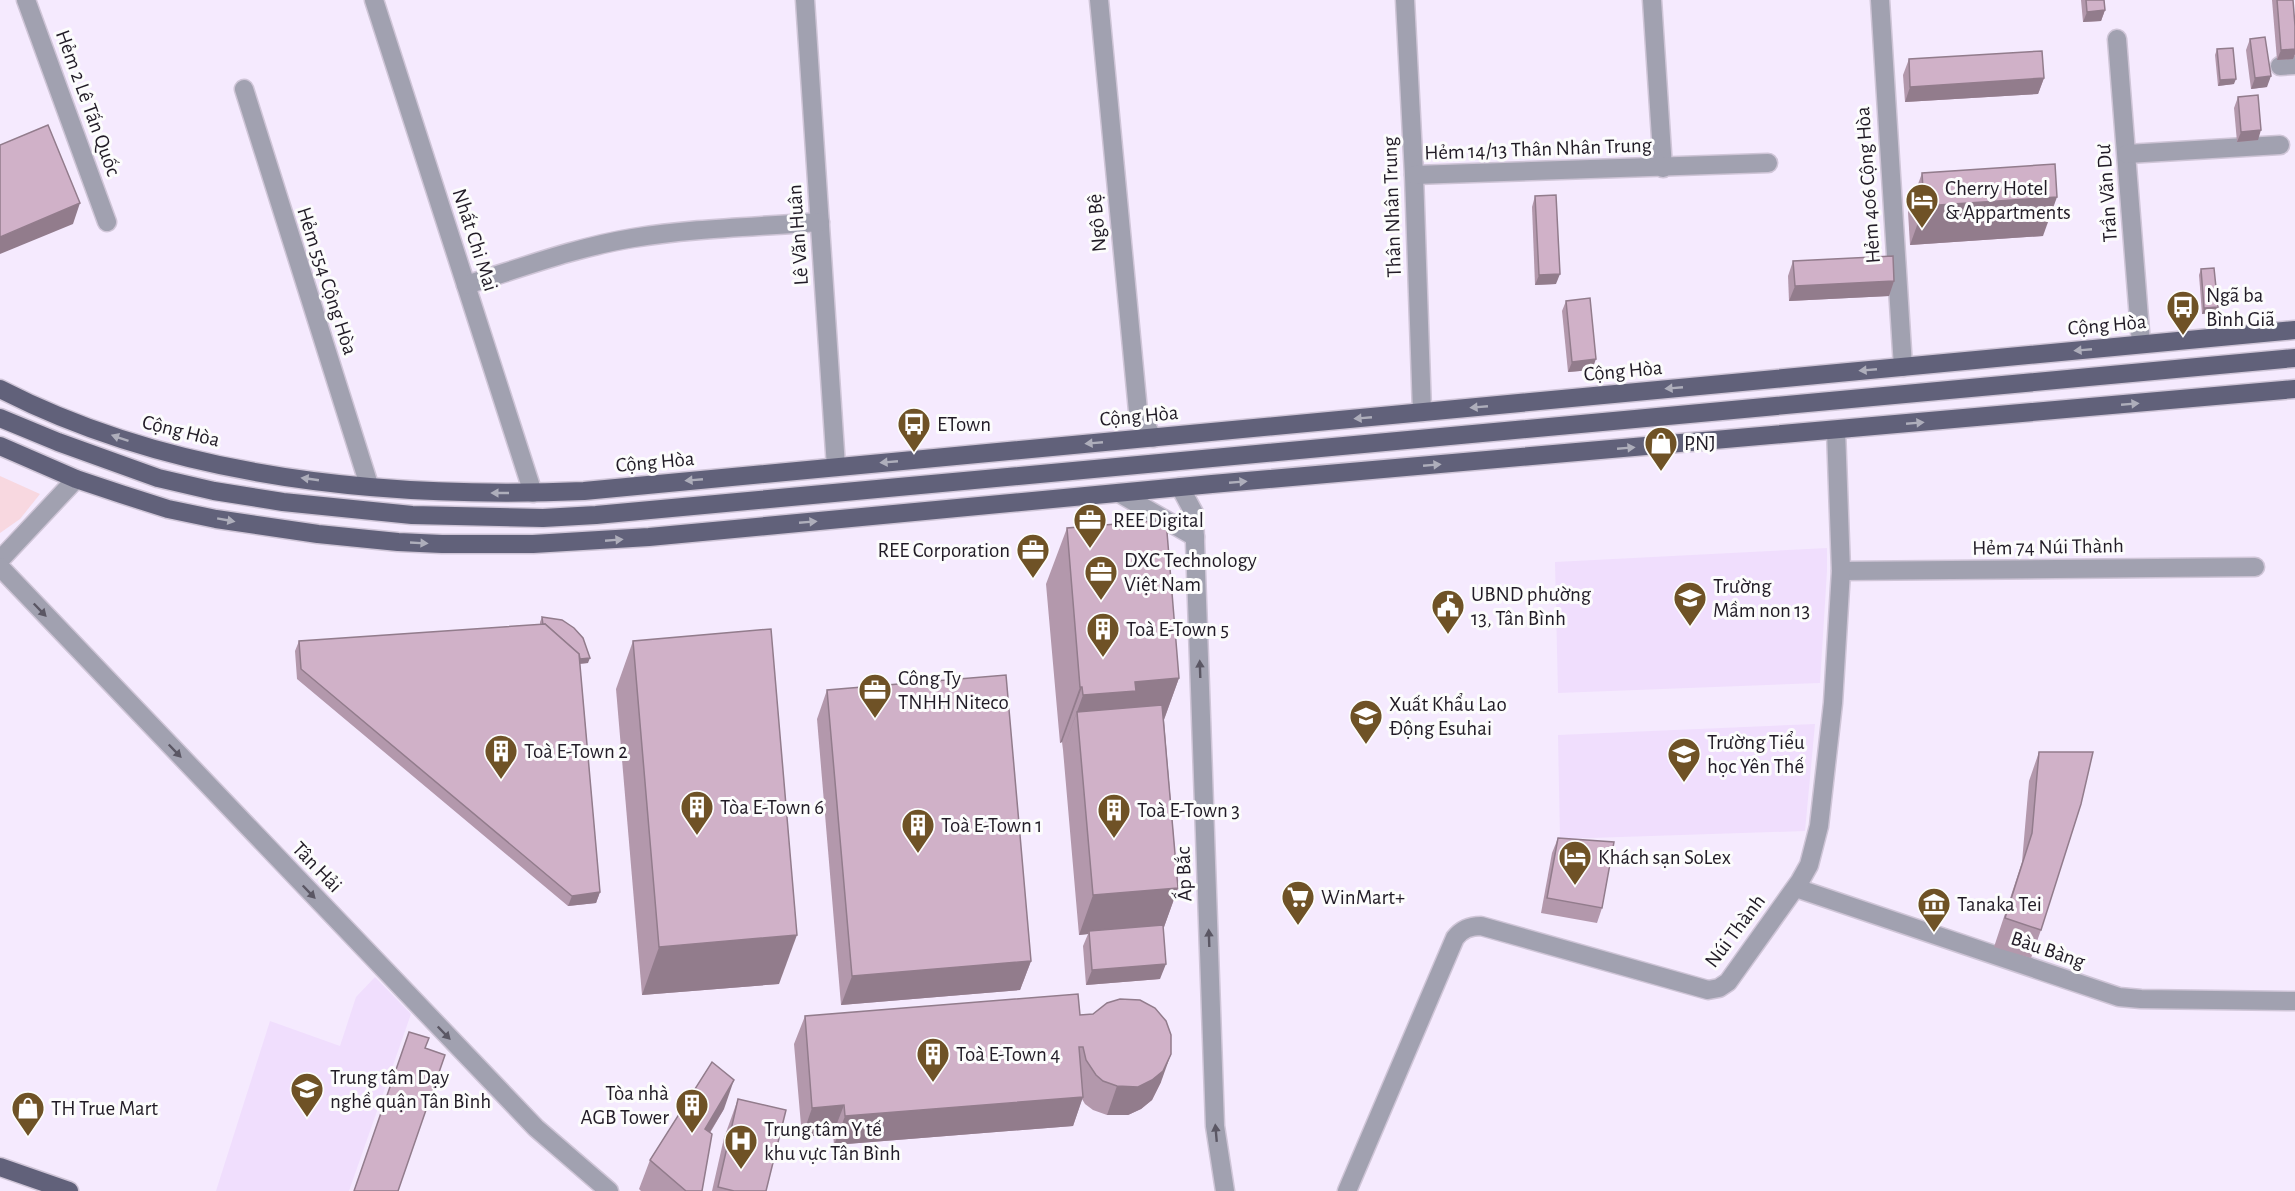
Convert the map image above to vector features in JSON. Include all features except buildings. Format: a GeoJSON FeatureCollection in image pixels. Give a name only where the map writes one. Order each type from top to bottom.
{"type":"FeatureCollection","features":[{"type":"Feature","properties":{"kind":"main road","name":"Cộng Hòa"},"geometry":{"type":"LineString","coordinates":[[0,389],[56,416],[156,450],[253,471],[369,485],[466,492],[533,493],[584,491],[2295,330]]}},
{"type":"Feature","properties":{"kind":"main road"},"geometry":{"type":"LineString","coordinates":[[0,418],[58,442],[158,478],[214,491],[343,509],[436,516],[543,518],[596,515],[2295,358]]}},
{"type":"Feature","properties":{"kind":"main road"},"geometry":{"type":"LineString","coordinates":[[0,446],[76,479],[168,509],[216,519],[318,534],[442,544],[598,541],[1180,487],[2295,389]]}},
{"type":"Feature","properties":{"kind":"main road"},"geometry":{"type":"LineString","coordinates":[[1153,438],[1180,487]]}},
{"type":"Feature","properties":{"kind":"main road"},"geometry":{"type":"LineString","coordinates":[[0,1167],[69,1191]]}},
{"type":"Feature","properties":{"kind":"street","name":"Hẻm 2 Lê Tấn Quốc"},"geometry":{"type":"LineString","coordinates":[[26,0],[107,222]]}},
{"type":"Feature","properties":{"kind":"street","name":"Nhất Chi Mai"},"geometry":{"type":"LineString","coordinates":[[375,0],[533,493]]}},
{"type":"Feature","properties":{"kind":"street","name":"Lê Văn Huân"},"geometry":{"type":"LineString","coordinates":[[805,0],[836,467]]}},
{"type":"Feature","properties":{"kind":"street","name":"Ngô Bệ"},"geometry":{"type":"LineString","coordinates":[[1099,0],[1138,411],[1153,438]]}},
{"type":"Feature","properties":{"kind":"street","name":"Thân Nhân Trung"},"geometry":{"type":"LineString","coordinates":[[1406,0],[1422,412]]}},
{"type":"Feature","properties":{"kind":"street","name":"Hẻm 14/13 Thân Nhân Trung"},"geometry":{"type":"LineString","coordinates":[[1652,0],[1663,168]]}},
{"type":"Feature","properties":{"kind":"street","name":"Hẻm 406 Cộng Hòa"},"geometry":{"type":"LineString","coordinates":[[1880,0],[1903,367]]}},
{"type":"Feature","properties":{"kind":"street","name":"Trần Văn Dư"},"geometry":{"type":"LineString","coordinates":[[2117,39],[2141,344]]}},
{"type":"Feature","properties":{"kind":"street","name":"Hẻm 554 Cộng Hòa"},"geometry":{"type":"LineString","coordinates":[[244,89],[369,485]]}},
{"type":"Feature","properties":{"kind":"street"},"geometry":{"type":"LineString","coordinates":[[2127,154],[2280,145]]}},
{"type":"Feature","properties":{"kind":"street","name":"Hẻm 14/13 Thân Nhân Trung"},"geometry":{"type":"LineString","coordinates":[[1414,175],[1768,164]]}},
{"type":"Feature","properties":{"kind":"street"},"geometry":{"type":"LineString","coordinates":[[466,285],[590,248],[632,238],[820,222]]}},
{"type":"Feature","properties":{"kind":"street","name":"Núi Thành"},"geometry":{"type":"LineString","coordinates":[[1347,1191],[1455,938],[1460,932],[1470,927],[1481,926],[1708,990],[1719,988],[1728,982],[1796,888],[1809,865],[1819,826],[1833,703],[1841,571],[1836,430]]}},
{"type":"Feature","properties":{"kind":"street"},"geometry":{"type":"LineString","coordinates":[[0,560],[76,479]]}},
{"type":"Feature","properties":{"kind":"street","name":"Ấp Bắc"},"geometry":{"type":"LineString","coordinates":[[1180,487],[1194,513],[1215,1126],[1225,1191]]}},
{"type":"Feature","properties":{"kind":"street"},"geometry":{"type":"LineString","coordinates":[[1119,493],[1195,537]]}},
{"type":"Feature","properties":{"kind":"street","name":"Tân Hải"},"geometry":{"type":"LineString","coordinates":[[0,567],[536,1128],[609,1191]]}},
{"type":"Feature","properties":{"kind":"street","name":"Hẻm 74 Núi Thành"},"geometry":{"type":"LineString","coordinates":[[1841,571],[2254,567]]}},
{"type":"Feature","properties":{"kind":"street","name":"Bàu Bàng"},"geometry":{"type":"LineString","coordinates":[[1796,888],[2119,997],[2295,1001]]}},
{"type":"Feature","properties":{"kind":"shaded area"},"geometry":{"type":"Polygon","coordinates":[[[0,476],[40,494],[20,519],[0,533],[0,476]]]}},
{"type":"Feature","properties":{"kind":"shaded area","name":"Trường Mầm non 13"},"geometry":{"type":"Polygon","coordinates":[[[1827,548],[1820,683],[1558,693],[1555,562],[1827,548]]]}},
{"type":"Feature","properties":{"kind":"shaded area","name":"Trường Tiểu học Yên Thế"},"geometry":{"type":"Polygon","coordinates":[[[1815,724],[1805,831],[1560,839],[1558,735],[1815,724]]]}},
{"type":"Feature","properties":{"kind":"shaded area","name":"Trung tâm Dạy nghề quận Tân Bình"},"geometry":{"type":"Polygon","coordinates":[[[375,977],[411,1014],[349,1191],[216,1191],[270,1021],[340,1046],[356,997],[375,977]]]}},
{"type":"Feature","properties":{"kind":"place","name":"Cherry Hotel & Appartments"},"geometry":{"type":"Point","coordinates":[1922,229]}},
{"type":"Feature","properties":{"kind":"place","name":"Ngã ba Bình Giã"},"geometry":{"type":"Point","coordinates":[2183,336]}},
{"type":"Feature","properties":{"kind":"place","name":"ETown"},"geometry":{"type":"Point","coordinates":[914,453]}},
{"type":"Feature","properties":{"kind":"place","name":"PNJ"},"geometry":{"type":"Point","coordinates":[1661,472]}},
{"type":"Feature","properties":{"kind":"place","name":"REE Digital"},"geometry":{"type":"Point","coordinates":[1090,549]}},
{"type":"Feature","properties":{"kind":"place","name":"REE Corporation"},"geometry":{"type":"Point","coordinates":[1033,579]}},
{"type":"Feature","properties":{"kind":"place","name":"DXC Technology Việt Nam"},"geometry":{"type":"Point","coordinates":[1101,601]}},
{"type":"Feature","properties":{"kind":"place","name":"Trường Mầm non 13"},"geometry":{"type":"Point","coordinates":[1690,627]}},
{"type":"Feature","properties":{"kind":"place","name":"UBND phường 13, Tân Bình"},"geometry":{"type":"Point","coordinates":[1448,635]}},
{"type":"Feature","properties":{"kind":"place","name":"Toà E-Town 5"},"geometry":{"type":"Point","coordinates":[1103,658]}},
{"type":"Feature","properties":{"kind":"place","name":"Công Ty TNHH Niteco"},"geometry":{"type":"Point","coordinates":[875,719]}},
{"type":"Feature","properties":{"kind":"place","name":"Xuất Khẩu Lao Động Esuhai"},"geometry":{"type":"Point","coordinates":[1366,745]}},
{"type":"Feature","properties":{"kind":"place","name":"Toà E-Town 2"},"geometry":{"type":"Point","coordinates":[501,780]}},
{"type":"Feature","properties":{"kind":"place","name":"Trường Tiểu học Yên Thế"},"geometry":{"type":"Point","coordinates":[1684,783]}},
{"type":"Feature","properties":{"kind":"place","name":"Tòa E-Town 6"},"geometry":{"type":"Point","coordinates":[697,836]}},
{"type":"Feature","properties":{"kind":"place","name":"Toà E-Town 3"},"geometry":{"type":"Point","coordinates":[1114,839]}},
{"type":"Feature","properties":{"kind":"place","name":"Toà E-Town 1"},"geometry":{"type":"Point","coordinates":[918,854]}},
{"type":"Feature","properties":{"kind":"place","name":"Khách sạn SoLex"},"geometry":{"type":"Point","coordinates":[1575,886]}},
{"type":"Feature","properties":{"kind":"place","name":"WinMart+"},"geometry":{"type":"Point","coordinates":[1298,926]}},
{"type":"Feature","properties":{"kind":"place","name":"Tanaka Tei"},"geometry":{"type":"Point","coordinates":[1934,933]}},
{"type":"Feature","properties":{"kind":"place","name":"Toà E-Town 4"},"geometry":{"type":"Point","coordinates":[933,1083]}},
{"type":"Feature","properties":{"kind":"place","name":"Trung tâm Dạy nghề quận Tân Bình"},"geometry":{"type":"Point","coordinates":[307,1118]}},
{"type":"Feature","properties":{"kind":"place","name":"Tòa nhà AGB Tower"},"geometry":{"type":"Point","coordinates":[692,1134]}},
{"type":"Feature","properties":{"kind":"place","name":"TH True Mart"},"geometry":{"type":"Point","coordinates":[28,1137]}},
{"type":"Feature","properties":{"kind":"place","name":"Trung tâm Y tế khu vực Tân Bình"},"geometry":{"type":"Point","coordinates":[741,1170]}}]}
